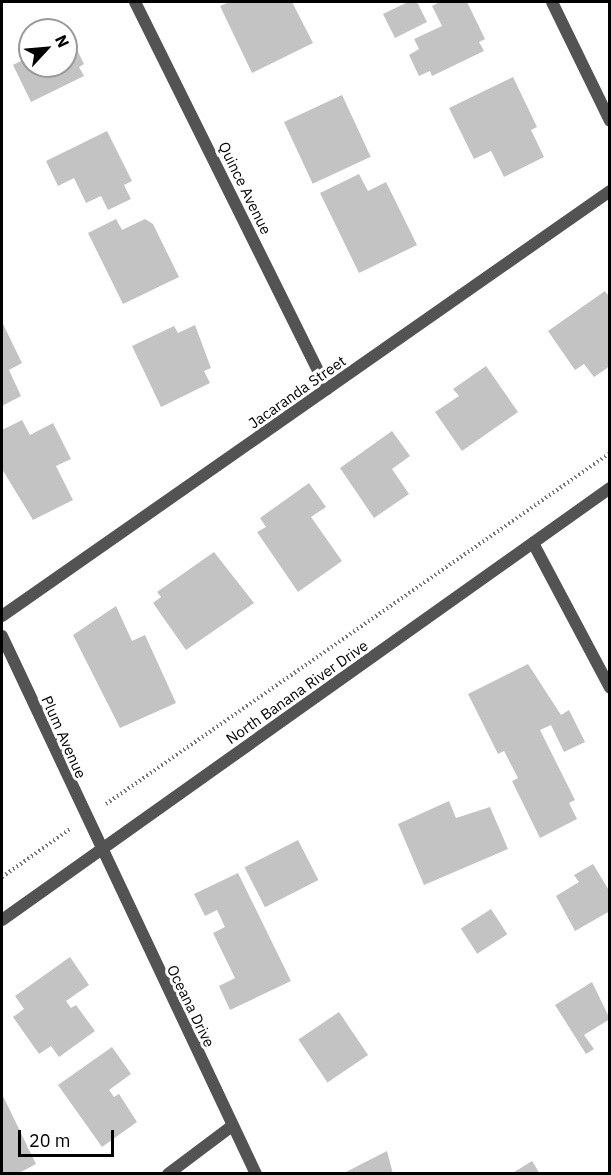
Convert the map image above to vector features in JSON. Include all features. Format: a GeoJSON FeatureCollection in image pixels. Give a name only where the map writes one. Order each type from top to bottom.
{"type":"FeatureCollection","features":[{"type":"Feature","properties":{"kind":"street","name":"Quince Avenue"},"geometry":{"type":"LineString","coordinates":[[135,2],[327,389]]}},
{"type":"Feature","properties":{"kind":"street"},"geometry":{"type":"LineString","coordinates":[[552,2],[609,121]]}},
{"type":"Feature","properties":{"kind":"street","name":"Jacaranda Street"},"geometry":{"type":"LineString","coordinates":[[2,616],[609,191]]}},
{"type":"Feature","properties":{"kind":"street","name":"North Banana River Drive"},"geometry":{"type":"LineString","coordinates":[[2,920],[609,488]]}},
{"type":"Feature","properties":{"kind":"street"},"geometry":{"type":"LineString","coordinates":[[533,543],[609,688]]}},
{"type":"Feature","properties":{"kind":"street","name":"Plum Avenue"},"geometry":{"type":"LineString","coordinates":[[2,636],[100,851]]}},
{"type":"Feature","properties":{"kind":"street","name":"Oceana Drive"},"geometry":{"type":"LineString","coordinates":[[100,851],[256,1173]]}},
{"type":"Feature","properties":{"kind":"street"},"geometry":{"type":"LineString","coordinates":[[168,1173],[232,1126]]}},
{"type":"Feature","properties":{"kind":"path"},"geometry":{"type":"LineString","coordinates":[[2,877],[609,453]]}},
{"type":"Feature","properties":{"kind":"building"},"geometry":{"type":"Polygon","coordinates":[[[230,2],[292,2],[313,43],[252,73],[220,6],[230,2]]]}},
{"type":"Feature","properties":{"kind":"building"},"geometry":{"type":"Polygon","coordinates":[[[408,2],[417,2],[427,22],[395,38],[383,14],[408,2]]]}},
{"type":"Feature","properties":{"kind":"building"},"geometry":{"type":"Polygon","coordinates":[[[440,2],[467,2],[485,39],[479,42],[484,51],[432,76],[430,71],[419,76],[409,55],[419,49],[414,39],[442,26],[432,6],[440,2]]]}},
{"type":"Feature","properties":{"kind":"building"},"geometry":{"type":"Polygon","coordinates":[[[78,52],[84,64],[79,67],[84,76],[31,102],[19,78],[78,78],[78,52]]]}},
{"type":"Feature","properties":{"kind":"building"},"geometry":{"type":"Polygon","coordinates":[[[18,62],[18,75],[13,65],[18,62]]]}},
{"type":"Feature","properties":{"kind":"building"},"geometry":{"type":"Polygon","coordinates":[[[513,77],[537,127],[531,130],[544,157],[504,177],[491,151],[474,159],[449,108],[513,77]]]}},
{"type":"Feature","properties":{"kind":"building"},"geometry":{"type":"Polygon","coordinates":[[[342,95],[371,157],[313,184],[284,122],[342,95]]]}},
{"type":"Feature","properties":{"kind":"building"},"geometry":{"type":"Polygon","coordinates":[[[107,131],[132,181],[124,185],[131,199],[108,210],[101,196],[86,203],[74,178],[58,186],[46,161],[107,131]]]}},
{"type":"Feature","properties":{"kind":"building"},"geometry":{"type":"Polygon","coordinates":[[[359,174],[368,191],[386,182],[417,245],[359,273],[320,193],[359,174]]]}},
{"type":"Feature","properties":{"kind":"building"},"geometry":{"type":"Polygon","coordinates":[[[116,219],[122,230],[145,219],[153,224],[179,277],[123,304],[88,233],[116,219]]]}},
{"type":"Feature","properties":{"kind":"building"},"geometry":{"type":"Polygon","coordinates":[[[605,291],[610,298],[610,366],[594,377],[584,364],[575,370],[548,331],[605,291]]]}},
{"type":"Feature","properties":{"kind":"building"},"geometry":{"type":"Polygon","coordinates":[[[2,322],[22,363],[9,370],[21,396],[2,406],[2,322]]]}},
{"type":"Feature","properties":{"kind":"building"},"geometry":{"type":"Polygon","coordinates":[[[195,325],[211,368],[204,371],[210,383],[161,407],[132,346],[174,326],[178,333],[195,325]]]}},
{"type":"Feature","properties":{"kind":"building"},"geometry":{"type":"Polygon","coordinates":[[[486,366],[518,412],[462,451],[435,412],[459,396],[453,389],[486,366]]]}},
{"type":"Feature","properties":{"kind":"building"},"geometry":{"type":"Polygon","coordinates":[[[22,420],[30,435],[53,423],[71,459],[56,466],[73,500],[33,520],[2,469],[2,430],[22,420]]]}},
{"type":"Feature","properties":{"kind":"building"},"geometry":{"type":"Polygon","coordinates":[[[392,431],[410,456],[392,469],[409,494],[374,518],[340,468],[392,431]]]}},
{"type":"Feature","properties":{"kind":"building"},"geometry":{"type":"Polygon","coordinates":[[[309,483],[326,507],[311,517],[342,561],[298,592],[257,532],[266,527],[260,518],[309,483]]]}},
{"type":"Feature","properties":{"kind":"building"},"geometry":{"type":"Polygon","coordinates":[[[214,552],[254,603],[186,650],[153,603],[161,597],[157,592],[214,552]]]}},
{"type":"Feature","properties":{"kind":"building"},"geometry":{"type":"Polygon","coordinates":[[[116,606],[132,641],[145,635],[176,703],[120,728],[73,635],[116,606]]]}},
{"type":"Feature","properties":{"kind":"building"},"geometry":{"type":"Polygon","coordinates":[[[528,664],[561,715],[569,710],[585,742],[564,752],[551,725],[540,730],[575,800],[569,803],[577,819],[540,838],[512,781],[518,778],[504,751],[498,754],[468,694],[528,664]]]}},
{"type":"Feature","properties":{"kind":"building"},"geometry":{"type":"Polygon","coordinates":[[[449,801],[456,818],[490,807],[508,849],[424,885],[398,824],[449,801]]]}},
{"type":"Feature","properties":{"kind":"building"},"geometry":{"type":"Polygon","coordinates":[[[298,840],[318,880],[265,907],[245,867],[298,840]]]}},
{"type":"Feature","properties":{"kind":"building"},"geometry":{"type":"Polygon","coordinates":[[[593,864],[610,892],[610,911],[575,931],[556,896],[579,882],[574,875],[593,864]]]}},
{"type":"Feature","properties":{"kind":"building"},"geometry":{"type":"Polygon","coordinates":[[[238,873],[291,981],[230,1010],[219,986],[235,978],[213,933],[225,927],[217,910],[205,916],[194,894],[238,873]]]}},
{"type":"Feature","properties":{"kind":"building"},"geometry":{"type":"Polygon","coordinates":[[[491,909],[507,934],[477,954],[461,929],[491,909]]]}},
{"type":"Feature","properties":{"kind":"building"},"geometry":{"type":"Polygon","coordinates":[[[70,957],[89,985],[66,1001],[71,1008],[76,1005],[95,1031],[59,1057],[51,1046],[39,1054],[13,1017],[24,1009],[15,996],[70,957]]]}},
{"type":"Feature","properties":{"kind":"building"},"geometry":{"type":"Polygon","coordinates":[[[592,982],[610,1019],[584,1035],[594,1049],[586,1054],[555,1005],[592,982]]]}},
{"type":"Feature","properties":{"kind":"building"},"geometry":{"type":"Polygon","coordinates":[[[339,1012],[368,1055],[327,1083],[298,1039],[339,1012]]]}},
{"type":"Feature","properties":{"kind":"building"},"geometry":{"type":"Polygon","coordinates":[[[112,1047],[131,1074],[109,1090],[114,1097],[119,1094],[137,1122],[102,1147],[58,1085],[112,1047]]]}},
{"type":"Feature","properties":{"kind":"building"},"geometry":{"type":"Polygon","coordinates":[[[2,1094],[36,1164],[17,1174],[2,1174],[2,1094]]]}},
{"type":"Feature","properties":{"kind":"building"},"geometry":{"type":"Polygon","coordinates":[[[387,1151],[393,1174],[342,1174],[387,1151]]]}},
{"type":"Feature","properties":{"kind":"building"},"geometry":{"type":"Polygon","coordinates":[[[532,1161],[540,1174],[511,1174],[532,1161]]]}}]}
